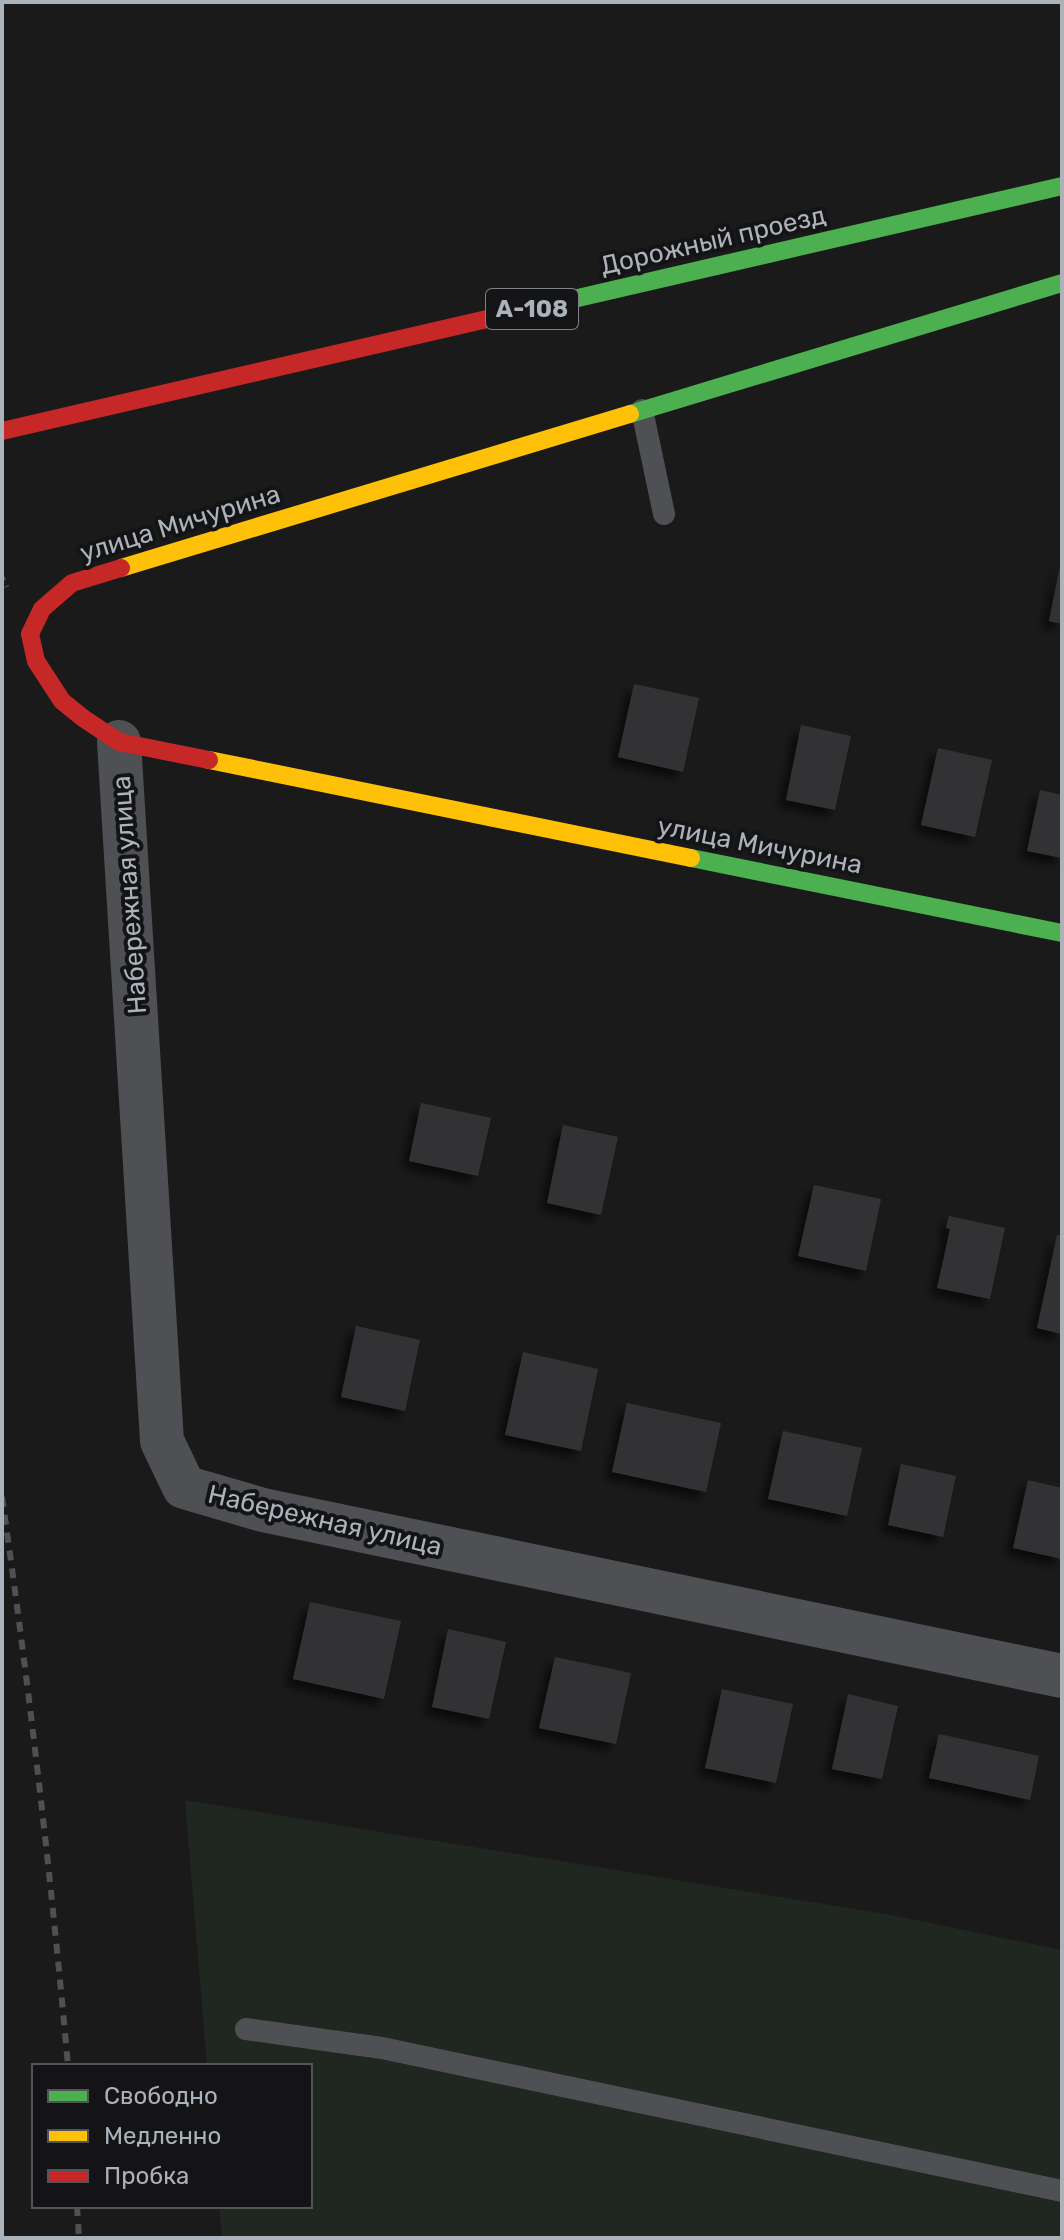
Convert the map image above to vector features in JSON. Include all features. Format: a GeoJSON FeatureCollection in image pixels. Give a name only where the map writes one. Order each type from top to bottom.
{"type":"FeatureCollection","features":[{"type":"Feature","properties":{"kind":"main road","name":"Дорожный проезд"},"geometry":{"type":"LineString","coordinates":[[2,431],[1062,186]]}},
{"type":"Feature","properties":{"kind":"main road","name":"улица Мичурина"},"geometry":{"type":"LineString","coordinates":[[1062,283],[72,583],[48,601],[30,631],[32,653],[51,691],[89,724],[119,742],[1062,933]]}},
{"type":"Feature","properties":{"kind":"street","name":"Набережная улица"},"geometry":{"type":"LineString","coordinates":[[119,742],[162,1441],[184,1487],[263,1510],[1062,1676]]}},
{"type":"Feature","properties":{"kind":"lane"},"geometry":{"type":"LineString","coordinates":[[642,410],[664,514]]}},
{"type":"Feature","properties":{"kind":"lane"},"geometry":{"type":"LineString","coordinates":[[246,2029],[382,2048],[1062,2191]]}},
{"type":"Feature","properties":{"kind":"shaded area"},"geometry":{"type":"Polygon","coordinates":[[[185,1800],[891,1915],[1062,1950],[1062,2238],[222,2238],[219,2208],[312,2208],[312,2064],[207,2064],[185,1800]]]}},
{"type":"Feature","properties":{"kind":"building"},"geometry":{"type":"Polygon","coordinates":[[[1062,561],[1062,624],[1049,621],[1062,561]]]}},
{"type":"Feature","properties":{"kind":"building"},"geometry":{"type":"Polygon","coordinates":[[[634,684],[699,698],[683,772],[618,757],[634,684]]]}},
{"type":"Feature","properties":{"kind":"building"},"geometry":{"type":"Polygon","coordinates":[[[801,725],[851,736],[835,810],[786,800],[801,725]]]}},
{"type":"Feature","properties":{"kind":"building"},"geometry":{"type":"Polygon","coordinates":[[[938,748],[992,760],[975,837],[921,825],[938,748]]]}},
{"type":"Feature","properties":{"kind":"building"},"geometry":{"type":"Polygon","coordinates":[[[1040,790],[1062,795],[1062,858],[1027,851],[1040,790]]]}},
{"type":"Feature","properties":{"kind":"building"},"geometry":{"type":"Polygon","coordinates":[[[421,1103],[491,1118],[478,1176],[409,1161],[421,1103]]]}},
{"type":"Feature","properties":{"kind":"building"},"geometry":{"type":"Polygon","coordinates":[[[563,1125],[618,1137],[601,1215],[547,1203],[563,1125]]]}},
{"type":"Feature","properties":{"kind":"building"},"geometry":{"type":"Polygon","coordinates":[[[814,1185],[881,1199],[866,1271],[798,1256],[814,1185]]]}},
{"type":"Feature","properties":{"kind":"building"},"geometry":{"type":"Polygon","coordinates":[[[949,1216],[1005,1228],[990,1299],[937,1288],[950,1229],[946,1228],[949,1216]]]}},
{"type":"Feature","properties":{"kind":"building"},"geometry":{"type":"Polygon","coordinates":[[[1057,1235],[1062,1236],[1062,1334],[1037,1328],[1057,1235]]]}},
{"type":"Feature","properties":{"kind":"building"},"geometry":{"type":"Polygon","coordinates":[[[356,1326],[420,1340],[405,1411],[341,1397],[356,1326]]]}},
{"type":"Feature","properties":{"kind":"building"},"geometry":{"type":"Polygon","coordinates":[[[523,1352],[598,1369],[581,1451],[505,1435],[523,1352]]]}},
{"type":"Feature","properties":{"kind":"building"},"geometry":{"type":"Polygon","coordinates":[[[627,1403],[721,1423],[706,1492],[612,1472],[627,1403]]]}},
{"type":"Feature","properties":{"kind":"building"},"geometry":{"type":"Polygon","coordinates":[[[783,1431],[862,1448],[847,1516],[768,1499],[783,1431]]]}},
{"type":"Feature","properties":{"kind":"building"},"geometry":{"type":"Polygon","coordinates":[[[901,1464],[956,1476],[943,1537],[888,1525],[901,1464]]]}},
{"type":"Feature","properties":{"kind":"building"},"geometry":{"type":"Polygon","coordinates":[[[1028,1480],[1062,1488],[1062,1559],[1013,1548],[1028,1480]]]}},
{"type":"Feature","properties":{"kind":"building"},"geometry":{"type":"Polygon","coordinates":[[[310,1602],[401,1621],[384,1699],[293,1679],[310,1602]]]}},
{"type":"Feature","properties":{"kind":"building"},"geometry":{"type":"Polygon","coordinates":[[[448,1629],[506,1642],[489,1719],[432,1707],[448,1629]]]}},
{"type":"Feature","properties":{"kind":"building"},"geometry":{"type":"Polygon","coordinates":[[[555,1657],[631,1673],[616,1744],[539,1728],[555,1657]]]}},
{"type":"Feature","properties":{"kind":"building"},"geometry":{"type":"Polygon","coordinates":[[[722,1689],[793,1704],[776,1783],[705,1768],[722,1689]]]}},
{"type":"Feature","properties":{"kind":"building"},"geometry":{"type":"Polygon","coordinates":[[[848,1694],[898,1706],[882,1779],[832,1769],[848,1694]]]}},
{"type":"Feature","properties":{"kind":"building"},"geometry":{"type":"Polygon","coordinates":[[[939,1734],[1039,1756],[1030,1800],[929,1778],[939,1734]]]}},
{"type":"Feature","properties":{"kind":"railway"},"geometry":{"type":"LineString","coordinates":[[2,1497],[39,1781],[68,2064]]}},
{"type":"Feature","properties":{"kind":"railway"},"geometry":{"type":"LineString","coordinates":[[77,2208],[79,2238]]}},
{"type":"Feature","properties":{"kind":"traffic: fast"},"geometry":{"type":"LineString","coordinates":[[539,307],[1062,186]]}},
{"type":"Feature","properties":{"kind":"traffic: fast"},"geometry":{"type":"LineString","coordinates":[[630,414],[1062,283]]}},
{"type":"Feature","properties":{"kind":"traffic: fast"},"geometry":{"type":"LineString","coordinates":[[691,858],[1062,933]]}},
{"type":"Feature","properties":{"kind":"traffic: slow"},"geometry":{"type":"LineString","coordinates":[[121,568],[630,414]]}},
{"type":"Feature","properties":{"kind":"traffic: slow"},"geometry":{"type":"LineString","coordinates":[[209,760],[691,858]]}},
{"type":"Feature","properties":{"kind":"traffic: jam"},"geometry":{"type":"LineString","coordinates":[[2,431],[539,307]]}},
{"type":"Feature","properties":{"kind":"traffic: jam"},"geometry":{"type":"LineString","coordinates":[[121,568],[72,583],[42,609],[30,634],[36,661],[62,701],[119,742],[209,760]]}}]}
